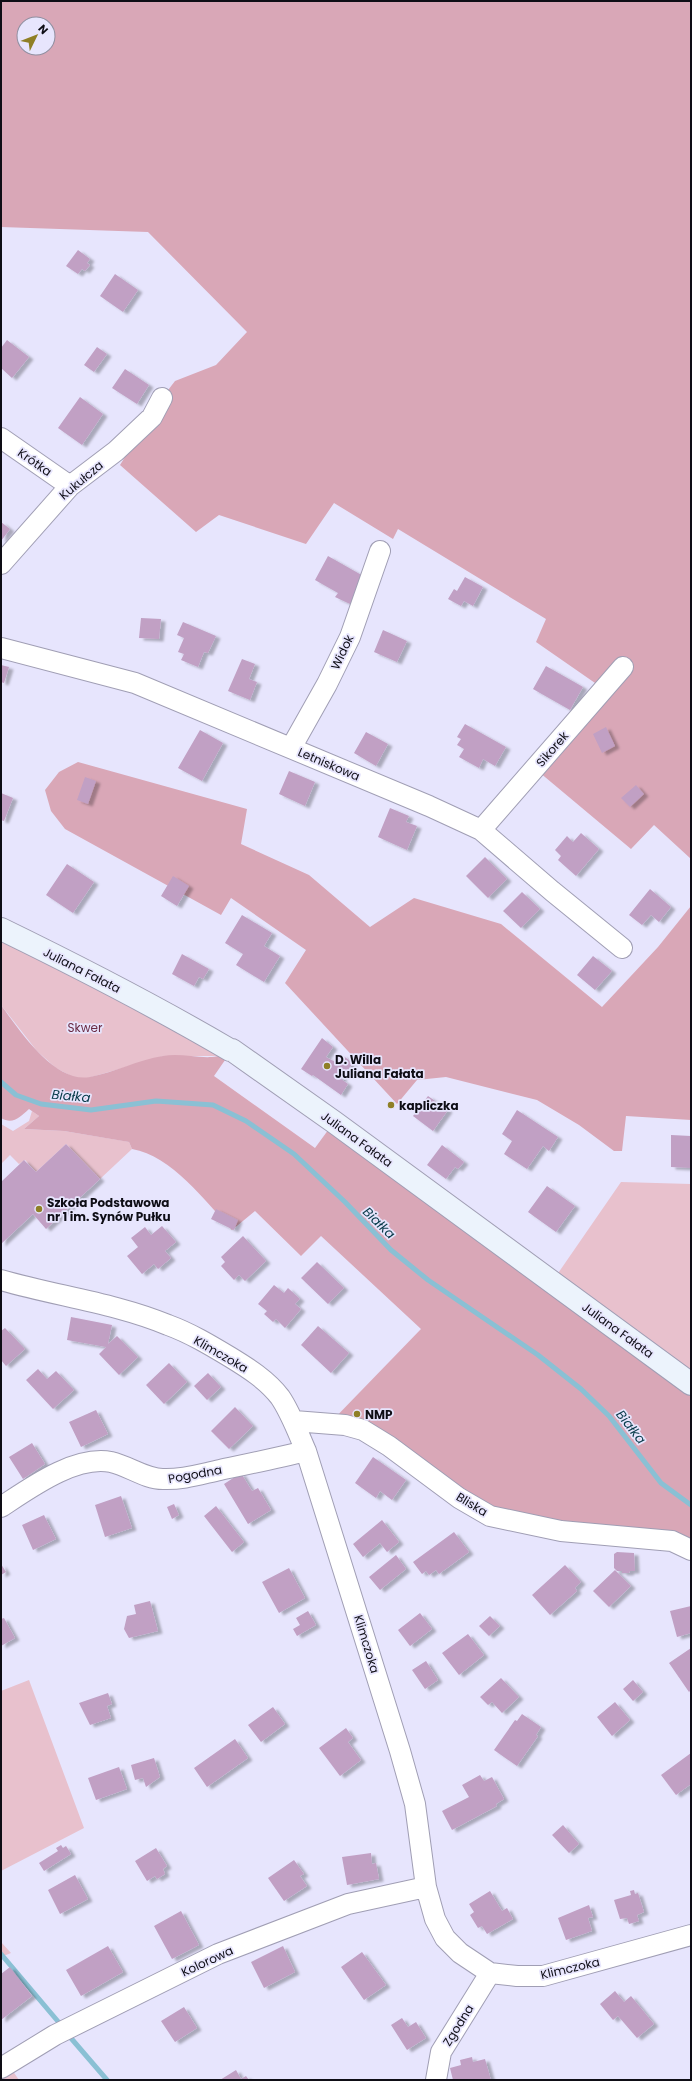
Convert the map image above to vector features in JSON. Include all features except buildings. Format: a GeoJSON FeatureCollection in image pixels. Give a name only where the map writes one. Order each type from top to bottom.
{"type":"FeatureCollection","features":[{"type":"Feature","properties":{"kind":"street","name":"Kukułcza"},"geometry":{"type":"LineString","coordinates":[[1,564],[70,486],[116,451],[152,417],[162,398]]}},
{"type":"Feature","properties":{"kind":"street","name":"Krótka"},"geometry":{"type":"LineString","coordinates":[[1,438],[70,486]]}},
{"type":"Feature","properties":{"kind":"street","name":"Widok"},"geometry":{"type":"LineString","coordinates":[[291,748],[327,684],[350,638],[380,551]]}},
{"type":"Feature","properties":{"kind":"street","name":"Letniskowa"},"geometry":{"type":"LineString","coordinates":[[1,648],[135,683],[429,806],[481,830],[552,891],[622,948]]}},
{"type":"Feature","properties":{"kind":"street","name":"Sikorek"},"geometry":{"type":"LineString","coordinates":[[481,830],[623,667]]}},
{"type":"Feature","properties":{"kind":"street","name":"Juliana Fałata"},"geometry":{"type":"LineString","coordinates":[[1,929],[88,972],[232,1050],[334,1122],[691,1384]]}},
{"type":"Feature","properties":{"kind":"street","name":"Klimczoka"},"geometry":{"type":"LineString","coordinates":[[1,1280],[114,1308],[174,1328],[213,1346],[258,1375],[280,1397],[294,1421],[306,1451],[400,1751],[415,1804],[426,1887],[435,1919],[445,1938],[460,1953],[490,1973],[517,1976],[544,1976],[691,1935]]}},
{"type":"Feature","properties":{"kind":"street","name":"Bliska"},"geometry":{"type":"LineString","coordinates":[[294,1421],[346,1425],[363,1430],[389,1446],[459,1498],[490,1516],[561,1531],[672,1541],[691,1550]]}},
{"type":"Feature","properties":{"kind":"street","name":"Pogodna"},"geometry":{"type":"LineString","coordinates":[[1,1507],[33,1486],[62,1471],[90,1462],[112,1462],[155,1478],[163,1479],[184,1477],[306,1451]]}},
{"type":"Feature","properties":{"kind":"street","name":"Kolorowa"},"geometry":{"type":"LineString","coordinates":[[1,2068],[55,2036],[218,1954],[348,1904],[426,1887]]}},
{"type":"Feature","properties":{"kind":"street","name":"Zgodna"},"geometry":{"type":"LineString","coordinates":[[436,2080],[441,2052],[490,1973]]}},
{"type":"Feature","properties":{"kind":"green space","name":"Skwer"},"geometry":{"type":"Polygon","coordinates":[[[1,929],[218,1056],[164,1056],[88,1078],[75,1078],[56,1068],[37,1051],[1,1005],[1,929]]]}},
{"type":"Feature","properties":{"kind":"green space"},"geometry":{"type":"Polygon","coordinates":[[[32,1111],[39,1116],[24,1129],[64,1131],[124,1141],[129,1142],[132,1149],[100,1179],[66,1144],[36,1172],[25,1160],[19,1164],[10,1155],[1,1164],[1,1124],[13,1131],[29,1121],[32,1111]]]}},
{"type":"Feature","properties":{"kind":"green space"},"geometry":{"type":"Polygon","coordinates":[[[621,1182],[691,1184],[691,1374],[552,1282],[621,1182]]]}},
{"type":"Feature","properties":{"kind":"green space"},"geometry":{"type":"Polygon","coordinates":[[[29,1680],[84,1828],[1,1871],[1,1691],[29,1680]]]}},
{"type":"Feature","properties":{"kind":"green space"},"geometry":{"type":"Polygon","coordinates":[[[1,1942],[11,1953],[1,1957],[1,1942]]]}},
{"type":"Feature","properties":{"kind":"green space"},"geometry":{"type":"Polygon","coordinates":[[[8,2064],[19,2080],[1,2080],[1,2068],[8,2064]]]}},
{"type":"Feature","properties":{"kind":"shaded area"},"geometry":{"type":"Polygon","coordinates":[[[1,1],[691,1],[691,859],[654,825],[631,849],[539,772],[608,692],[536,642],[546,619],[398,529],[393,539],[334,503],[306,544],[219,515],[196,532],[120,465],[162,398],[175,381],[216,365],[247,332],[148,232],[1,227],[1,1]]]}},
{"type":"Feature","properties":{"kind":"shaded area"},"geometry":{"type":"Polygon","coordinates":[[[78,762],[247,809],[241,844],[309,875],[370,927],[414,898],[501,924],[602,1007],[658,947],[691,906],[691,1120],[626,1116],[622,1151],[614,1151],[579,1125],[537,1100],[446,1077],[417,1080],[397,1104],[285,983],[306,950],[231,898],[221,915],[65,829],[51,811],[45,790],[59,772],[78,762]]]}},
{"type":"Feature","properties":{"kind":"shaded area"},"geometry":{"type":"Polygon","coordinates":[[[1,1005],[39,1053],[51,1064],[64,1072],[77,1077],[99,1075],[145,1060],[163,1056],[175,1055],[215,1057],[232,1050],[214,1076],[315,1148],[334,1122],[691,1384],[691,1550],[490,1516],[389,1446],[328,1425],[421,1329],[321,1236],[301,1256],[255,1211],[232,1230],[187,1181],[161,1161],[147,1153],[132,1149],[129,1142],[64,1131],[24,1129],[39,1116],[29,1109],[13,1120],[9,1121],[1,1118],[1,1005]]]}},
{"type":"Feature","properties":{"kind":"waterway","name":"Białka"},"geometry":{"type":"LineString","coordinates":[[1,1082],[16,1095],[41,1104],[91,1110],[156,1101],[213,1105],[246,1121],[294,1154],[345,1202],[391,1250],[428,1280],[538,1355],[581,1389],[609,1416],[661,1483],[691,1505]]}},
{"type":"Feature","properties":{"kind":"waterway"},"geometry":{"type":"LineString","coordinates":[[1,1954],[61,2025]]}},
{"type":"Feature","properties":{"kind":"waterway"},"geometry":{"type":"LineString","coordinates":[[70,2037],[107,2080]]}},
{"type":"Feature","properties":{"kind":"place","name":"D. Willa Juliana Fałata"},"geometry":{"type":"Point","coordinates":[327,1066]}},
{"type":"Feature","properties":{"kind":"place","name":"kapliczka"},"geometry":{"type":"Point","coordinates":[391,1105]}},
{"type":"Feature","properties":{"kind":"place","name":"Szkoła Podstawowa nr 1 im. Synów Pułku"},"geometry":{"type":"Point","coordinates":[39,1209]}},
{"type":"Feature","properties":{"kind":"place","name":"NMP"},"geometry":{"type":"Point","coordinates":[357,1414]}}]}
